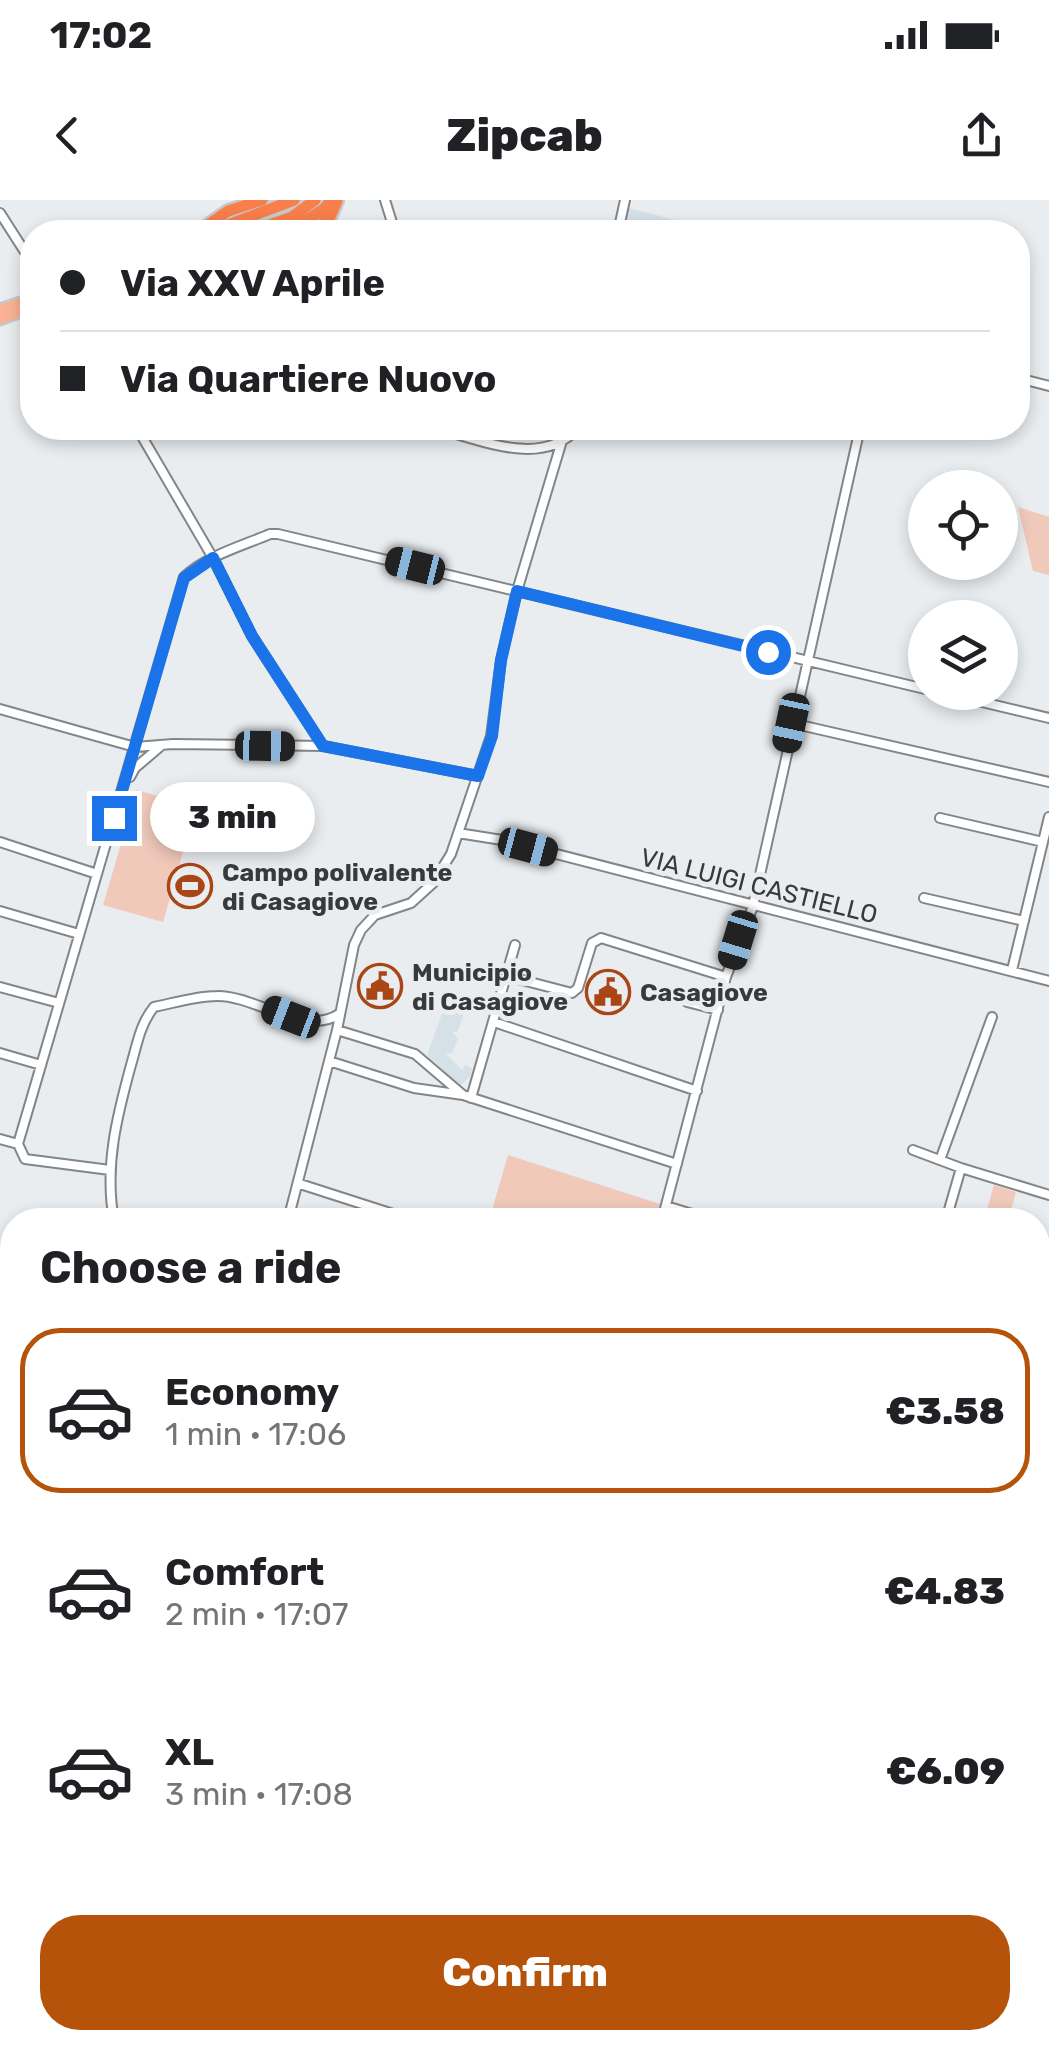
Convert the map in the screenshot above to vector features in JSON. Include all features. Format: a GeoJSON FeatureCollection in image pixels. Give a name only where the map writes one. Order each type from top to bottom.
{"type":"FeatureCollection","features":[{"type":"Feature","properties":{"kind":"highway"},"geometry":{"type":"LineString","coordinates":[[213,220],[227,204],[240,200]]}},
{"type":"Feature","properties":{"kind":"highway"},"geometry":{"type":"LineString","coordinates":[[217,220],[228,211],[262,200]]}},
{"type":"Feature","properties":{"kind":"highway"},"geometry":{"type":"LineString","coordinates":[[225,220],[278,200]]}},
{"type":"Feature","properties":{"kind":"highway"},"geometry":{"type":"LineString","coordinates":[[236,220],[294,200]]}},
{"type":"Feature","properties":{"kind":"highway"},"geometry":{"type":"LineString","coordinates":[[263,220],[306,200]]}},
{"type":"Feature","properties":{"kind":"highway"},"geometry":{"type":"LineString","coordinates":[[284,220],[318,200]]}},
{"type":"Feature","properties":{"kind":"highway"},"geometry":{"type":"LineString","coordinates":[[297,220],[318,200]]}},
{"type":"Feature","properties":{"kind":"highway"},"geometry":{"type":"LineString","coordinates":[[307,220],[335,200]]}},
{"type":"Feature","properties":{"kind":"highway"},"geometry":{"type":"LineString","coordinates":[[318,220],[335,200]]}},
{"type":"Feature","properties":{"kind":"street"},"geometry":{"type":"LineString","coordinates":[[0,213],[20,244]]}},
{"type":"Feature","properties":{"kind":"street"},"geometry":{"type":"LineString","coordinates":[[144,440],[213,558],[252,636],[323,746]]}},
{"type":"Feature","properties":{"kind":"street"},"geometry":{"type":"LineString","coordinates":[[482,440],[531,452],[565,440]]}},
{"type":"Feature","properties":{"kind":"street"},"geometry":{"type":"LineString","coordinates":[[673,1208],[666,1206],[726,977],[753,906],[857,440]]}},
{"type":"Feature","properties":{"kind":"street"},"geometry":{"type":"LineString","coordinates":[[292,1208],[361,930],[375,916],[410,903],[432,883],[451,854],[492,736],[501,660],[517,591],[561,444]]}},
{"type":"Feature","properties":{"kind":"street"},"geometry":{"type":"LineString","coordinates":[[18,1144],[184,578],[213,558],[278,534],[908,685]]}},
{"type":"Feature","properties":{"kind":"street"},"geometry":{"type":"LineString","coordinates":[[0,709],[135,748],[164,744],[323,746],[478,776]]}},
{"type":"Feature","properties":{"kind":"street"},"geometry":{"type":"LineString","coordinates":[[1015,710],[1049,718]]}},
{"type":"Feature","properties":{"kind":"street"},"geometry":{"type":"LineString","coordinates":[[791,723],[1049,782]]}},
{"type":"Feature","properties":{"kind":"street"},"geometry":{"type":"LineString","coordinates":[[123,790],[135,768],[164,744]]}},
{"type":"Feature","properties":{"kind":"street"},"geometry":{"type":"LineString","coordinates":[[1012,970],[1049,817]]}},
{"type":"Feature","properties":{"kind":"street"},"geometry":{"type":"LineString","coordinates":[[940,818],[1043,842]]}},
{"type":"Feature","properties":{"kind":"street","name":"VIA LUIGI CASTIELLO"},"geometry":{"type":"LineString","coordinates":[[458,833],[502,840],[1049,981]]}},
{"type":"Feature","properties":{"kind":"street"},"geometry":{"type":"LineString","coordinates":[[0,842],[98,874]]}},
{"type":"Feature","properties":{"kind":"street"},"geometry":{"type":"LineString","coordinates":[[924,898],[1024,921]]}},
{"type":"Feature","properties":{"kind":"street"},"geometry":{"type":"LineString","coordinates":[[0,910],[79,934]]}},
{"type":"Feature","properties":{"kind":"street"},"geometry":{"type":"LineString","coordinates":[[506,976],[572,993],[589,964],[592,943],[606,939],[726,977]]}},
{"type":"Feature","properties":{"kind":"street"},"geometry":{"type":"LineString","coordinates":[[467,1097],[494,1022],[515,945]]}},
{"type":"Feature","properties":{"kind":"street"},"geometry":{"type":"LineString","coordinates":[[0,987],[59,1003]]}},
{"type":"Feature","properties":{"kind":"street"},"geometry":{"type":"LineString","coordinates":[[113,1208],[110,1170],[115,1125],[142,1029],[154,1007],[230,996],[291,1017],[326,1021],[339,1014]]}},
{"type":"Feature","properties":{"kind":"street"},"geometry":{"type":"LineString","coordinates":[[687,1002],[718,1010]]}},
{"type":"Feature","properties":{"kind":"street"},"geometry":{"type":"LineString","coordinates":[[940,1160],[992,1017]]}},
{"type":"Feature","properties":{"kind":"street"},"geometry":{"type":"LineString","coordinates":[[494,1022],[697,1092]]}},
{"type":"Feature","properties":{"kind":"street"},"geometry":{"type":"LineString","coordinates":[[337,1030],[416,1054],[450,1087],[467,1097]]}},
{"type":"Feature","properties":{"kind":"street"},"geometry":{"type":"LineString","coordinates":[[0,1053],[41,1064]]}},
{"type":"Feature","properties":{"kind":"street"},"geometry":{"type":"LineString","coordinates":[[329,1061],[414,1088],[467,1097],[677,1164]]}},
{"type":"Feature","properties":{"kind":"street"},"geometry":{"type":"LineString","coordinates":[[0,1138],[18,1144],[26,1158],[110,1170]]}},
{"type":"Feature","properties":{"kind":"street"},"geometry":{"type":"LineString","coordinates":[[913,1150],[1049,1195]]}},
{"type":"Feature","properties":{"kind":"street"},"geometry":{"type":"LineString","coordinates":[[949,1208],[961,1168]]}},
{"type":"Feature","properties":{"kind":"street"},"geometry":{"type":"LineString","coordinates":[[300,1184],[375,1208]]}},
{"type":"Feature","properties":{"kind":"shaded area"},"geometry":{"type":"Polygon","coordinates":[[[629,208],[675,220],[626,220],[629,208]]]}},
{"type":"Feature","properties":{"kind":"shaded area"},"geometry":{"type":"Polygon","coordinates":[[[1018,507],[1049,517],[1049,575],[1033,571],[1018,507]]]}},
{"type":"Feature","properties":{"kind":"shaded area"},"geometry":{"type":"Polygon","coordinates":[[[137,790],[196,807],[163,922],[103,905],[137,790]]]}},
{"type":"Feature","properties":{"kind":"shaded area"},"geometry":{"type":"Polygon","coordinates":[[[451,989],[470,995],[458,1031],[453,1032],[458,1039],[452,1053],[446,1054],[462,1070],[465,1065],[472,1068],[471,1075],[460,1086],[427,1055],[451,989]]]}},
{"type":"Feature","properties":{"kind":"shaded area"},"geometry":{"type":"Polygon","coordinates":[[[508,1155],[660,1204],[659,1208],[493,1208],[508,1155]]]}},
{"type":"Feature","properties":{"kind":"shaded area"},"geometry":{"type":"Polygon","coordinates":[[[994,1185],[1016,1192],[1011,1208],[987,1208],[994,1185]]]}},
{"type":"Feature","properties":{"kind":"place","name":"Campo polivalente di Casagiove"},"geometry":{"type":"Point","coordinates":[190,886]}},
{"type":"Feature","properties":{"kind":"place","name":"Municipio di Casagiove"},"geometry":{"type":"Point","coordinates":[380,986]}},
{"type":"Feature","properties":{"kind":"place","name":"Casagiove"},"geometry":{"type":"Point","coordinates":[608,992]}},
{"type":"Feature","properties":{"kind":"route"},"geometry":{"type":"LineString","coordinates":[[114,818],[184,578],[213,558],[252,636],[323,746],[478,776],[492,736],[501,660],[517,591],[768,652]]}}]}
